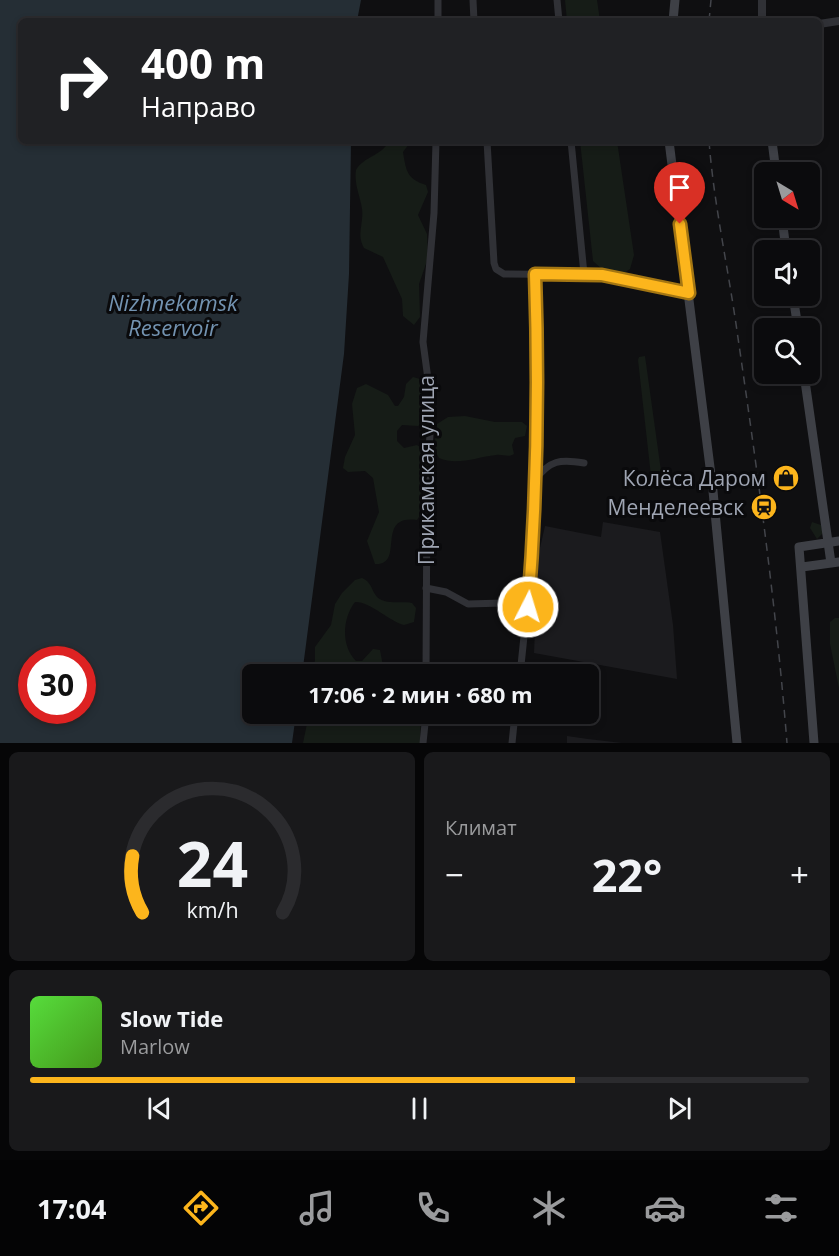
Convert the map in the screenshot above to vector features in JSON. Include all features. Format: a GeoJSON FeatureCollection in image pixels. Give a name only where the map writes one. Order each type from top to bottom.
{"type":"FeatureCollection","features":[{"type":"Feature","properties":{"kind":"main road"},"geometry":{"type":"LineString","coordinates":[[673,18],[675,0]]}},
{"type":"Feature","properties":{"kind":"main road"},"geometry":{"type":"LineString","coordinates":[[669,144],[713,491],[737,743]]}},
{"type":"Feature","properties":{"kind":"main road"},"geometry":{"type":"LineString","coordinates":[[772,144],[775,162]]}},
{"type":"Feature","properties":{"kind":"main road"},"geometry":{"type":"LineString","coordinates":[[802,567],[835,562],[828,543],[805,384]]}},
{"type":"Feature","properties":{"kind":"main road"},"geometry":{"type":"LineString","coordinates":[[814,743],[799,573],[802,567],[799,547],[839,541]]}},
{"type":"Feature","properties":{"kind":"street"},"geometry":{"type":"LineString","coordinates":[[438,0],[438,18]]}},
{"type":"Feature","properties":{"kind":"street"},"geometry":{"type":"LineString","coordinates":[[473,0],[474,18]]}},
{"type":"Feature","properties":{"kind":"street"},"geometry":{"type":"LineString","coordinates":[[557,0],[559,18]]}},
{"type":"Feature","properties":{"kind":"street"},"geometry":{"type":"LineString","coordinates":[[762,0],[762,18]]}},
{"type":"Feature","properties":{"kind":"street"},"geometry":{"type":"LineString","coordinates":[[822,24],[839,21]]}},
{"type":"Feature","properties":{"kind":"street","name":"Прикамская улица"},"geometry":{"type":"LineString","coordinates":[[426,664],[430,434],[429,394],[423,342],[426,289],[430,266],[436,144]]}},
{"type":"Feature","properties":{"kind":"street"},"geometry":{"type":"LineString","coordinates":[[487,144],[495,266],[504,274],[602,275],[689,293]]}},
{"type":"Feature","properties":{"kind":"street"},"geometry":{"type":"LineString","coordinates":[[571,144],[584,274]]}},
{"type":"Feature","properties":{"kind":"street"},"geometry":{"type":"LineString","coordinates":[[521,664],[528,607],[538,376],[535,274]]}},
{"type":"Feature","properties":{"kind":"street"},"geometry":{"type":"LineString","coordinates":[[534,481],[547,465],[555,461],[584,463]]}},
{"type":"Feature","properties":{"kind":"street"},"geometry":{"type":"LineString","coordinates":[[426,588],[446,592],[468,604],[503,603],[528,607]]}},
{"type":"Feature","properties":{"kind":"street"},"geometry":{"type":"LineString","coordinates":[[423,743],[425,724]]}},
{"type":"Feature","properties":{"kind":"street"},"geometry":{"type":"LineString","coordinates":[[512,743],[514,724]]}},
{"type":"Feature","properties":{"kind":"shaded area"},"geometry":{"type":"Polygon","coordinates":[[[565,0],[597,0],[600,18],[567,18],[565,0]]]}},
{"type":"Feature","properties":{"kind":"shaded area"},"geometry":{"type":"Polygon","coordinates":[[[387,144],[409,144],[403,152],[405,164],[411,177],[426,185],[428,192],[418,215],[427,234],[428,258],[419,284],[420,317],[414,325],[403,316],[402,299],[383,257],[364,248],[360,233],[362,209],[356,185],[356,170],[359,165],[387,144]]]}},
{"type":"Feature","properties":{"kind":"shaded area"},"geometry":{"type":"Polygon","coordinates":[[[580,144],[617,144],[634,255],[630,269],[624,273],[603,270],[593,261],[580,144]]]}},
{"type":"Feature","properties":{"kind":"shaded area"},"geometry":{"type":"Polygon","coordinates":[[[645,356],[661,471],[657,479],[651,476],[638,360],[639,357],[645,356]]]}},
{"type":"Feature","properties":{"kind":"shaded area"},"geometry":{"type":"Polygon","coordinates":[[[413,377],[420,379],[426,420],[418,426],[402,425],[397,431],[397,441],[404,448],[417,445],[426,451],[426,473],[419,485],[424,509],[417,520],[404,520],[397,525],[393,532],[389,557],[384,562],[375,564],[367,541],[379,512],[373,478],[365,471],[348,472],[343,468],[345,457],[355,435],[352,404],[357,388],[366,384],[388,395],[395,406],[398,406],[404,397],[406,384],[413,377]]]}},
{"type":"Feature","properties":{"kind":"shaded area"},"geometry":{"type":"Polygon","coordinates":[[[465,416],[495,422],[522,422],[527,426],[525,436],[515,438],[512,445],[514,454],[510,456],[496,455],[460,461],[439,458],[434,449],[437,424],[448,417],[465,416]]]}},
{"type":"Feature","properties":{"kind":"shaded area"},"geometry":{"type":"Polygon","coordinates":[[[603,522],[660,532],[673,625],[677,679],[534,653],[535,629],[531,628],[537,561],[545,526],[601,537],[603,522]]]}},
{"type":"Feature","properties":{"kind":"shaded area"},"geometry":{"type":"Polygon","coordinates":[[[812,522],[821,525],[823,533],[817,539],[810,528],[812,522]]]}},
{"type":"Feature","properties":{"kind":"shaded area"},"geometry":{"type":"Polygon","coordinates":[[[362,578],[368,582],[380,599],[389,602],[412,603],[416,608],[414,622],[404,625],[373,608],[355,602],[348,616],[345,632],[351,655],[356,661],[362,661],[373,649],[380,650],[383,664],[313,664],[315,647],[331,625],[335,604],[355,580],[362,578]]]}},
{"type":"Feature","properties":{"kind":"shaded area"},"geometry":{"type":"Polygon","coordinates":[[[839,618],[839,688],[830,644],[830,622],[839,618]]]}},
{"type":"Feature","properties":{"kind":"shaded area"},"geometry":{"type":"Polygon","coordinates":[[[307,724],[421,724],[420,743],[303,743],[307,724]]]}},
{"type":"Feature","properties":{"kind":"shaded area"},"geometry":{"type":"Polygon","coordinates":[[[567,736],[588,739],[622,743],[567,743],[567,736]]]}},
{"type":"Feature","properties":{"kind":"water","name":"Nizhnekamsk Reservoir"},"geometry":{"type":"Polygon","coordinates":[[[0,0],[361,0],[358,18],[18,18],[18,144],[351,144],[349,274],[344,354],[303,664],[242,664],[242,724],[295,724],[292,743],[0,743],[0,0]]]}},
{"type":"Feature","properties":{"kind":"railway"},"geometry":{"type":"LineString","coordinates":[[709,18],[711,0]]}},
{"type":"Feature","properties":{"kind":"railway"},"geometry":{"type":"LineString","coordinates":[[709,144],[714,189],[752,434],[787,743]]}},
{"type":"Feature","properties":{"kind":"place","name":"Колёса Даром"},"geometry":{"type":"Point","coordinates":[786,478]}},
{"type":"Feature","properties":{"kind":"place","name":"Менделеевск"},"geometry":{"type":"Point","coordinates":[764,507]}},
{"type":"Feature","properties":{"kind":"route"},"geometry":{"type":"LineString","coordinates":[[528,607],[533,542],[538,376],[535,274],[560,272],[602,275],[689,293],[680,224]]}}]}
